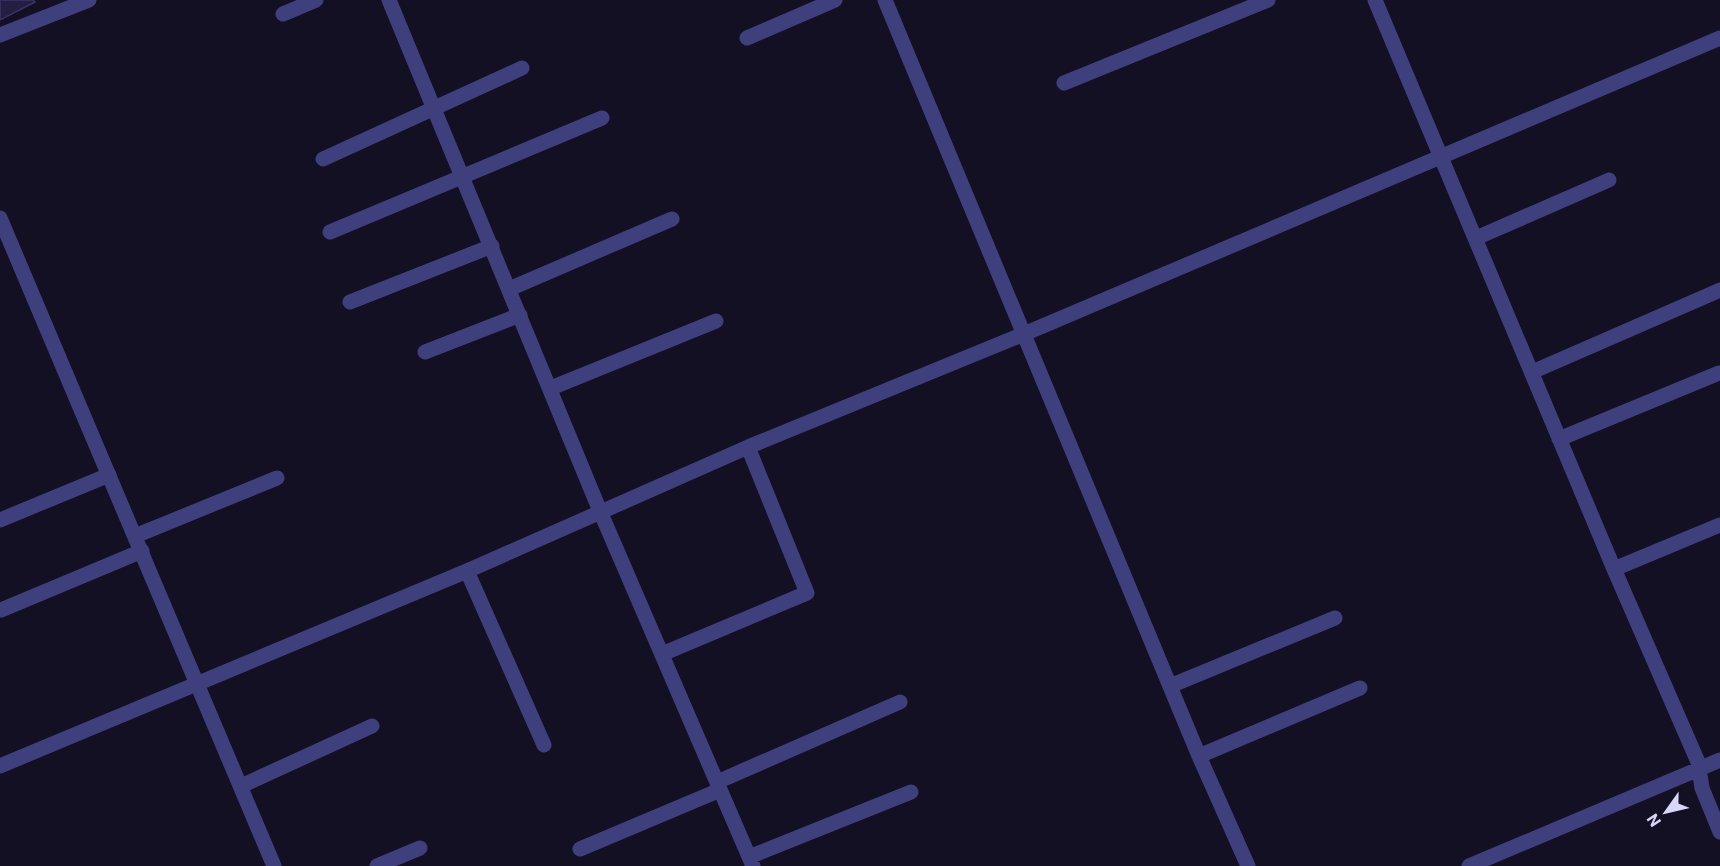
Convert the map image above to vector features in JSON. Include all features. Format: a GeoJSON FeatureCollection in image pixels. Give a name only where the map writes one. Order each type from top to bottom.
{"type":"FeatureCollection","features":[{"type":"Feature","properties":{"kind":"street"},"geometry":{"type":"LineString","coordinates":[[0,35],[70,4],[89,0]]}},
{"type":"Feature","properties":{"kind":"street"},"geometry":{"type":"LineString","coordinates":[[283,14],[316,0]]}},
{"type":"Feature","properties":{"kind":"street"},"geometry":{"type":"LineString","coordinates":[[389,0],[600,511],[751,861],[911,792]]}},
{"type":"Feature","properties":{"kind":"street"},"geometry":{"type":"LineString","coordinates":[[747,38],[835,0]]}},
{"type":"Feature","properties":{"kind":"street"},"geometry":{"type":"LineString","coordinates":[[885,0],[1199,756],[1248,866]]}},
{"type":"Feature","properties":{"kind":"street"},"geometry":{"type":"LineString","coordinates":[[1064,83],[1268,0]]}},
{"type":"Feature","properties":{"kind":"street"},"geometry":{"type":"LineString","coordinates":[[1376,0],[1699,769],[1702,788],[1720,832]]}},
{"type":"Feature","properties":{"kind":"street"},"geometry":{"type":"LineString","coordinates":[[0,766],[467,570],[748,447],[1024,334],[1720,38]]}},
{"type":"Feature","properties":{"kind":"street"},"geometry":{"type":"LineString","coordinates":[[323,159],[522,68]]}},
{"type":"Feature","properties":{"kind":"street"},"geometry":{"type":"LineString","coordinates":[[330,232],[602,118]]}},
{"type":"Feature","properties":{"kind":"street"},"geometry":{"type":"LineString","coordinates":[[1476,238],[1609,180]]}},
{"type":"Feature","properties":{"kind":"street"},"geometry":{"type":"LineString","coordinates":[[0,218],[274,866]]}},
{"type":"Feature","properties":{"kind":"street"},"geometry":{"type":"LineString","coordinates":[[509,289],[672,219]]}},
{"type":"Feature","properties":{"kind":"street"},"geometry":{"type":"LineString","coordinates":[[350,302],[492,246]]}},
{"type":"Feature","properties":{"kind":"street"},"geometry":{"type":"LineString","coordinates":[[1532,372],[1720,290]]}},
{"type":"Feature","properties":{"kind":"street"},"geometry":{"type":"LineString","coordinates":[[425,352],[520,315]]}},
{"type":"Feature","properties":{"kind":"street"},"geometry":{"type":"LineString","coordinates":[[551,388],[716,321]]}},
{"type":"Feature","properties":{"kind":"street"},"geometry":{"type":"LineString","coordinates":[[1559,439],[1719,373]]}},
{"type":"Feature","properties":{"kind":"street"},"geometry":{"type":"LineString","coordinates":[[662,654],[807,593],[748,447]]}},
{"type":"Feature","properties":{"kind":"street"},"geometry":{"type":"LineString","coordinates":[[0,520],[109,475]]}},
{"type":"Feature","properties":{"kind":"street"},"geometry":{"type":"LineString","coordinates":[[135,536],[277,477]]}},
{"type":"Feature","properties":{"kind":"street"},"geometry":{"type":"LineString","coordinates":[[1614,569],[1720,525]]}},
{"type":"Feature","properties":{"kind":"street"},"geometry":{"type":"LineString","coordinates":[[1,610],[142,551]]}},
{"type":"Feature","properties":{"kind":"street"},"geometry":{"type":"LineString","coordinates":[[467,570],[544,745]]}},
{"type":"Feature","properties":{"kind":"street"},"geometry":{"type":"LineString","coordinates":[[1170,686],[1335,618]]}},
{"type":"Feature","properties":{"kind":"street"},"geometry":{"type":"LineString","coordinates":[[1199,756],[1360,688]]}},
{"type":"Feature","properties":{"kind":"street"},"geometry":{"type":"LineString","coordinates":[[580,849],[900,702]]}},
{"type":"Feature","properties":{"kind":"street"},"geometry":{"type":"LineString","coordinates":[[241,786],[372,726]]}},
{"type":"Feature","properties":{"kind":"street"},"geometry":{"type":"LineString","coordinates":[[1469,866],[1720,760]]}},
{"type":"Feature","properties":{"kind":"street"},"geometry":{"type":"LineString","coordinates":[[377,866],[420,848]]}},
{"type":"Feature","properties":{"kind":"building"},"geometry":{"type":"Polygon","coordinates":[[[0,0],[33,0],[35,2],[0,20],[0,0]]]}}]}
